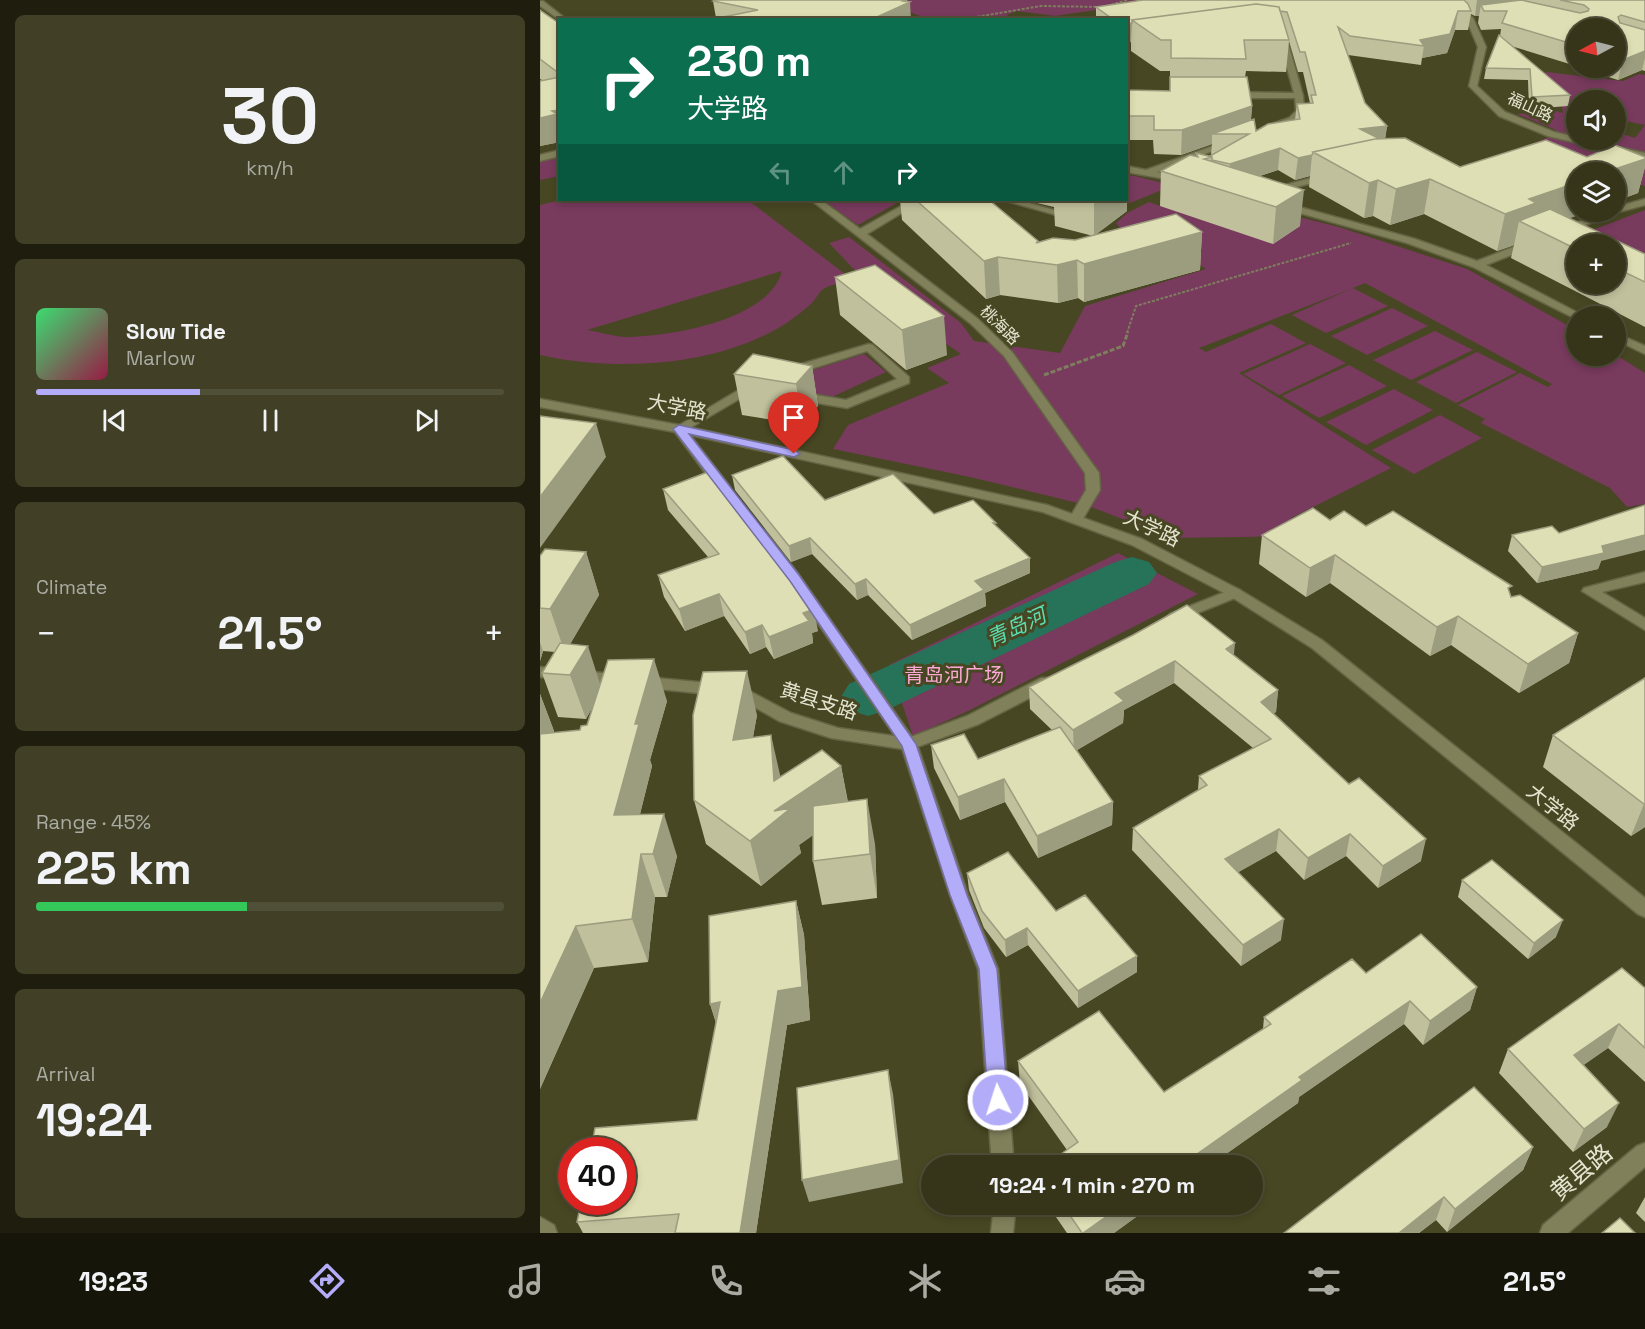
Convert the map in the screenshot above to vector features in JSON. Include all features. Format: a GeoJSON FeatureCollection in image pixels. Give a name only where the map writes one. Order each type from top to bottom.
{"type":"FeatureCollection","features":[{"type":"Feature","properties":{"kind":"street","name":"福山路"},"geometry":{"type":"LineString","coordinates":[[1446,0],[1470,20],[1482,47],[1473,86],[1502,114],[1551,134],[1645,156]]}},
{"type":"Feature","properties":{"kind":"street"},"geometry":{"type":"LineString","coordinates":[[540,3],[561,18]]}},
{"type":"Feature","properties":{"kind":"street"},"geometry":{"type":"LineString","coordinates":[[1470,20],[1482,21]]}},
{"type":"Feature","properties":{"kind":"street"},"geometry":{"type":"LineString","coordinates":[[1259,132],[1292,120],[1300,111],[1299,96],[1278,32]]}},
{"type":"Feature","properties":{"kind":"street"},"geometry":{"type":"LineString","coordinates":[[1219,95],[1299,96]]}},
{"type":"Feature","properties":{"kind":"street"},"geometry":{"type":"LineString","coordinates":[[1149,172],[1237,140]]}},
{"type":"Feature","properties":{"kind":"street"},"geometry":{"type":"LineString","coordinates":[[540,158],[558,154]]}},
{"type":"Feature","properties":{"kind":"street"},"geometry":{"type":"LineString","coordinates":[[1128,169],[1192,183]]}},
{"type":"Feature","properties":{"kind":"street"},"geometry":{"type":"LineString","coordinates":[[1256,194],[1340,173]]}},
{"type":"Feature","properties":{"kind":"street","name":"桃海路"},"geometry":{"type":"LineString","coordinates":[[817,201],[974,321],[1008,354],[1092,472],[1093,490],[1076,519]]}},
{"type":"Feature","properties":{"kind":"street"},"geometry":{"type":"LineString","coordinates":[[861,233],[916,201]]}},
{"type":"Feature","properties":{"kind":"street"},"geometry":{"type":"LineString","coordinates":[[1012,201],[1067,214]]}},
{"type":"Feature","properties":{"kind":"street"},"geometry":{"type":"LineString","coordinates":[[1268,202],[1384,233],[1477,264],[1566,310]]}},
{"type":"Feature","properties":{"kind":"street"},"geometry":{"type":"LineString","coordinates":[[1626,207],[1645,202]]}},
{"type":"Feature","properties":{"kind":"street"},"geometry":{"type":"LineString","coordinates":[[1477,264],[1585,222]]}},
{"type":"Feature","properties":{"kind":"street"},"geometry":{"type":"LineString","coordinates":[[1626,341],[1645,351]]}},
{"type":"Feature","properties":{"kind":"street"},"geometry":{"type":"LineString","coordinates":[[869,347],[905,380],[847,404],[800,397],[789,388],[794,384],[796,377],[784,371],[869,347]]}},
{"type":"Feature","properties":{"kind":"street"},"geometry":{"type":"LineString","coordinates":[[729,494],[679,429],[758,380],[768,392]]}},
{"type":"Feature","properties":{"kind":"street","name":"大学路"},"geometry":{"type":"LineString","coordinates":[[540,403],[679,429],[1047,508],[1137,542],[1235,593],[1317,644],[1645,909]]}},
{"type":"Feature","properties":{"kind":"street"},"geometry":{"type":"LineString","coordinates":[[751,522],[794,578],[908,743],[959,895],[988,969],[1002,1155]]}},
{"type":"Feature","properties":{"kind":"street"},"geometry":{"type":"LineString","coordinates":[[1645,577],[1589,591],[1645,625]]}},
{"type":"Feature","properties":{"kind":"street"},"geometry":{"type":"LineString","coordinates":[[1158,626],[1189,610],[1235,593]]}},
{"type":"Feature","properties":{"kind":"street","name":"黄县支路"},"geometry":{"type":"LineString","coordinates":[[540,672],[740,692],[785,717],[827,730],[908,743]]}},
{"type":"Feature","properties":{"kind":"street"},"geometry":{"type":"LineString","coordinates":[[908,743],[973,720],[1066,673]]}},
{"type":"Feature","properties":{"kind":"street","name":"黄县路"},"geometry":{"type":"LineString","coordinates":[[1551,1233],[1645,1153]]}},
{"type":"Feature","properties":{"kind":"street"},"geometry":{"type":"LineString","coordinates":[[1002,1233],[1004,1215]]}},
{"type":"Feature","properties":{"kind":"street"},"geometry":{"type":"LineString","coordinates":[[540,1228],[546,1233]]}},
{"type":"Feature","properties":{"kind":"path"},"geometry":{"type":"LineString","coordinates":[[976,18],[1011,10],[1064,6],[1085,9],[1127,0]]}},
{"type":"Feature","properties":{"kind":"path"},"geometry":{"type":"LineString","coordinates":[[1027,381],[1123,346],[1136,306],[1384,233]]}},
{"type":"Feature","properties":{"kind":"green space"},"geometry":{"type":"Polygon","coordinates":[[[847,0],[1164,0],[1055,16],[1017,11],[1006,15],[1016,18],[926,18],[903,10],[847,0]]]}},
{"type":"Feature","properties":{"kind":"green space"},"geometry":{"type":"Polygon","coordinates":[[[1546,72],[1566,74],[1566,78],[1623,81],[1639,74],[1645,75],[1645,125],[1645,186],[1626,181],[1626,162],[1579,162],[1524,147],[1547,138],[1556,130],[1517,114],[1552,110],[1563,113],[1559,85],[1541,80],[1546,72]]]}},
{"type":"Feature","properties":{"kind":"green space"},"geometry":{"type":"Polygon","coordinates":[[[558,156],[558,176],[540,180],[540,160],[558,156]]]}},
{"type":"Feature","properties":{"kind":"green space"},"geometry":{"type":"Polygon","coordinates":[[[1128,175],[1339,227],[1467,269],[1566,324],[1566,366],[1626,366],[1626,361],[1645,373],[1645,504],[1627,507],[1610,488],[1481,423],[1485,419],[1458,405],[1520,373],[1548,387],[1552,384],[1365,283],[1353,288],[1388,306],[1326,333],[1292,315],[1351,289],[1199,348],[1206,352],[1271,324],[1306,343],[1239,373],[1391,468],[1291,518],[1296,536],[1171,538],[1086,505],[970,477],[833,449],[848,425],[949,383],[927,368],[961,354],[881,298],[829,243],[849,237],[961,323],[974,341],[1060,353],[1085,306],[1206,269],[1165,241],[1138,249],[1116,223],[1127,213],[1149,202],[1160,206],[1172,186],[1120,207],[1128,201],[1128,175]]]}},
{"type":"Feature","properties":{"kind":"green space"},"geometry":{"type":"Polygon","coordinates":[[[558,201],[749,201],[853,280],[825,288],[795,317],[758,338],[698,357],[633,364],[570,360],[540,355],[540,205],[558,201]],[[782,271],[587,330],[624,337],[665,334],[715,323],[738,314],[758,302],[773,288],[782,271]]]}},
{"type":"Feature","properties":{"kind":"green space"},"geometry":{"type":"Polygon","coordinates":[[[824,201],[900,201],[858,225],[824,201]]]}},
{"type":"Feature","properties":{"kind":"green space"},"geometry":{"type":"Polygon","coordinates":[[[1645,210],[1645,286],[1626,258],[1626,234],[1582,234],[1614,222],[1626,222],[1626,217],[1645,210]]]}},
{"type":"Feature","properties":{"kind":"green space"},"geometry":{"type":"Polygon","coordinates":[[[1392,308],[1428,326],[1367,355],[1331,336],[1392,308]]]}},
{"type":"Feature","properties":{"kind":"green space"},"geometry":{"type":"Polygon","coordinates":[[[1435,331],[1473,350],[1411,380],[1373,360],[1435,331]]]}},
{"type":"Feature","properties":{"kind":"green space"},"geometry":{"type":"Polygon","coordinates":[[[1310,344],[1346,363],[1279,395],[1243,374],[1310,344]]]}},
{"type":"Feature","properties":{"kind":"green space"},"geometry":{"type":"Polygon","coordinates":[[[1477,352],[1517,372],[1456,403],[1416,382],[1477,352]]]}},
{"type":"Feature","properties":{"kind":"green space"},"geometry":{"type":"Polygon","coordinates":[[[864,354],[886,372],[832,397],[801,391],[810,371],[864,354]]]}},
{"type":"Feature","properties":{"kind":"green space"},"geometry":{"type":"Polygon","coordinates":[[[1349,365],[1387,386],[1319,418],[1282,396],[1349,365]]]}},
{"type":"Feature","properties":{"kind":"green space"},"geometry":{"type":"Polygon","coordinates":[[[1394,389],[1433,410],[1366,445],[1326,422],[1394,389]]]}},
{"type":"Feature","properties":{"kind":"green space"},"geometry":{"type":"Polygon","coordinates":[[[1440,415],[1482,438],[1414,474],[1372,450],[1440,415]]]}},
{"type":"Feature","properties":{"kind":"green space","name":"青岛河广场"},"geometry":{"type":"Polygon","coordinates":[[[1118,553],[1198,594],[968,711],[913,736],[889,665],[1118,553]]]}},
{"type":"Feature","properties":{"kind":"building"},"geometry":{"type":"Polygon","coordinates":[[[905,0],[903,1],[910,2],[877,17],[891,18],[718,18],[758,10],[713,1],[905,0]]]}},
{"type":"Feature","properties":{"kind":"building"},"geometry":{"type":"Polygon","coordinates":[[[1143,0],[1464,0],[1471,11],[1458,11],[1450,34],[1420,40],[1424,46],[1350,36],[1338,27],[1365,103],[1387,126],[1360,129],[1380,139],[1313,152],[1312,155],[1298,158],[1280,148],[1230,164],[1212,160],[1210,156],[1249,134],[1212,134],[1254,119],[1256,131],[1268,124],[1300,119],[1297,104],[1313,103],[1311,95],[1316,95],[1305,52],[1300,52],[1287,12],[1280,11],[1279,7],[1256,4],[1132,20],[1132,23],[1128,24],[1128,18],[1111,18],[1096,7],[1143,0]]]}},
{"type":"Feature","properties":{"kind":"building"},"geometry":{"type":"Polygon","coordinates":[[[1521,0],[1580,13],[1589,9],[1584,5],[1560,0],[1645,0],[1645,22],[1621,15],[1618,18],[1566,18],[1566,42],[1502,23],[1507,11],[1484,11],[1481,5],[1521,0]]]}},
{"type":"Feature","properties":{"kind":"building"},"geometry":{"type":"Polygon","coordinates":[[[1256,4],[1279,7],[1289,40],[1244,40],[1246,59],[1171,58],[1171,40],[1161,40],[1132,20],[1256,4]]]}},
{"type":"Feature","properties":{"kind":"building"},"geometry":{"type":"Polygon","coordinates":[[[540,10],[558,23],[558,72],[540,59],[540,10]]]}},
{"type":"Feature","properties":{"kind":"building"},"geometry":{"type":"Polygon","coordinates":[[[1626,25],[1645,30],[1645,51],[1626,59],[1626,25]]]}},
{"type":"Feature","properties":{"kind":"building"},"geometry":{"type":"Polygon","coordinates":[[[1499,35],[1566,92],[1566,95],[1532,97],[1530,69],[1486,68],[1499,35]]]}},
{"type":"Feature","properties":{"kind":"building"},"geometry":{"type":"Polygon","coordinates":[[[558,77],[558,110],[552,111],[557,114],[540,118],[540,81],[558,77]]]}},
{"type":"Feature","properties":{"kind":"building"},"geometry":{"type":"Polygon","coordinates":[[[1170,77],[1247,77],[1252,106],[1182,130],[1154,130],[1154,116],[1128,116],[1128,90],[1170,91],[1170,77]]]}},
{"type":"Feature","properties":{"kind":"building"},"geometry":{"type":"Polygon","coordinates":[[[1405,138],[1460,167],[1546,140],[1587,157],[1603,150],[1626,149],[1645,159],[1626,165],[1626,162],[1566,162],[1566,186],[1529,199],[1536,203],[1505,214],[1430,179],[1396,189],[1378,180],[1369,183],[1313,152],[1375,139],[1405,138]]]}},
{"type":"Feature","properties":{"kind":"building"},"geometry":{"type":"Polygon","coordinates":[[[1196,153],[1212,157],[1204,159],[1304,190],[1276,207],[1161,171],[1190,155],[1198,157],[1196,153]]]}},
{"type":"Feature","properties":{"kind":"building"},"geometry":{"type":"Polygon","coordinates":[[[917,201],[990,201],[1038,241],[1036,243],[1053,238],[1075,240],[1176,214],[1202,232],[1084,264],[1077,260],[1057,265],[998,257],[984,261],[917,201]]]}},
{"type":"Feature","properties":{"kind":"building"},"geometry":{"type":"Polygon","coordinates":[[[1550,209],[1566,217],[1566,222],[1577,222],[1603,234],[1566,234],[1566,244],[1519,221],[1550,209]]]}},
{"type":"Feature","properties":{"kind":"building"},"geometry":{"type":"Polygon","coordinates":[[[1626,245],[1645,254],[1645,282],[1626,273],[1626,245]]]}},
{"type":"Feature","properties":{"kind":"building"},"geometry":{"type":"Polygon","coordinates":[[[875,265],[944,316],[902,330],[835,277],[875,265]]]}},
{"type":"Feature","properties":{"kind":"building"},"geometry":{"type":"Polygon","coordinates":[[[753,354],[812,366],[796,384],[734,374],[753,354]]]}},
{"type":"Feature","properties":{"kind":"building"},"geometry":{"type":"Polygon","coordinates":[[[540,416],[596,423],[540,497],[540,416]]]}},
{"type":"Feature","properties":{"kind":"building"},"geometry":{"type":"Polygon","coordinates":[[[783,456],[825,500],[893,474],[934,514],[973,500],[996,523],[993,523],[1030,558],[975,581],[984,590],[910,625],[866,579],[855,584],[810,538],[789,546],[732,475],[783,456]]]}},
{"type":"Feature","properties":{"kind":"building"},"geometry":{"type":"Polygon","coordinates":[[[713,470],[772,546],[768,547],[814,609],[803,613],[809,621],[769,637],[762,625],[745,632],[719,594],[679,609],[658,575],[719,554],[663,489],[713,470]]]}},
{"type":"Feature","properties":{"kind":"building"},"geometry":{"type":"Polygon","coordinates":[[[1645,505],[1645,535],[1602,546],[1604,553],[1542,567],[1512,535],[1552,526],[1559,533],[1645,505]]]}},
{"type":"Feature","properties":{"kind":"building"},"geometry":{"type":"Polygon","coordinates":[[[1313,508],[1330,520],[1344,511],[1366,526],[1393,511],[1512,586],[1508,588],[1511,597],[1520,595],[1578,633],[1528,664],[1458,616],[1437,627],[1335,555],[1310,568],[1262,535],[1313,508]]]}},
{"type":"Feature","properties":{"kind":"building"},"geometry":{"type":"Polygon","coordinates":[[[545,549],[586,552],[550,609],[540,608],[540,556],[545,549]]]}},
{"type":"Feature","properties":{"kind":"building"},"geometry":{"type":"Polygon","coordinates":[[[1187,605],[1235,643],[1226,649],[1278,690],[1261,702],[1349,784],[1359,778],[1426,839],[1383,866],[1350,834],[1308,858],[1279,829],[1225,859],[1284,919],[1243,945],[1133,828],[1207,785],[1199,776],[1271,739],[1175,661],[1115,693],[1124,701],[1073,730],[1029,687],[1187,605]]]}},
{"type":"Feature","properties":{"kind":"building"},"geometry":{"type":"Polygon","coordinates":[[[560,643],[588,646],[570,675],[542,673],[560,643]]]}},
{"type":"Feature","properties":{"kind":"building"},"geometry":{"type":"Polygon","coordinates":[[[654,659],[635,724],[639,724],[614,815],[664,814],[653,854],[641,854],[632,919],[576,926],[540,1003],[540,734],[580,730],[581,726],[587,725],[608,660],[654,659]]]}},
{"type":"Feature","properties":{"kind":"building"},"geometry":{"type":"Polygon","coordinates":[[[747,671],[733,740],[771,735],[774,781],[822,750],[841,766],[774,811],[791,808],[750,841],[694,800],[693,715],[703,672],[747,671]]]}},
{"type":"Feature","properties":{"kind":"building"},"geometry":{"type":"Polygon","coordinates":[[[1645,678],[1645,804],[1644,804],[1553,735],[1645,678]]]}},
{"type":"Feature","properties":{"kind":"building"},"geometry":{"type":"Polygon","coordinates":[[[1060,727],[1113,802],[1037,836],[1004,779],[958,797],[931,745],[964,734],[978,759],[1060,727]]]}},
{"type":"Feature","properties":{"kind":"building"},"geometry":{"type":"Polygon","coordinates":[[[867,799],[870,854],[813,861],[813,806],[867,799]]]}},
{"type":"Feature","properties":{"kind":"building"},"geometry":{"type":"Polygon","coordinates":[[[1008,852],[1056,911],[1085,895],[1137,956],[1078,991],[1027,928],[1005,940],[982,911],[967,873],[1008,852]]]}},
{"type":"Feature","properties":{"kind":"building"},"geometry":{"type":"Polygon","coordinates":[[[1492,860],[1563,920],[1534,943],[1462,880],[1492,860]]]}},
{"type":"Feature","properties":{"kind":"building"},"geometry":{"type":"Polygon","coordinates":[[[796,901],[802,987],[778,991],[740,1233],[675,1233],[679,1214],[577,1222],[578,1215],[636,1215],[636,1137],[593,1137],[595,1128],[697,1120],[720,1002],[710,1004],[709,916],[796,901]]]}},
{"type":"Feature","properties":{"kind":"building"},"geometry":{"type":"Polygon","coordinates":[[[1421,934],[1477,987],[1430,1021],[1410,1001],[1299,1077],[1302,1080],[1196,1155],[1060,1155],[1078,1142],[1018,1061],[1099,1011],[1164,1092],[1271,1024],[1264,1017],[1352,959],[1366,973],[1421,934]]]}},
{"type":"Feature","properties":{"kind":"building"},"geometry":{"type":"Polygon","coordinates":[[[1622,968],[1645,988],[1645,1048],[1619,1024],[1574,1055],[1619,1103],[1584,1129],[1508,1049],[1622,968]]]}},
{"type":"Feature","properties":{"kind":"building"},"geometry":{"type":"Polygon","coordinates":[[[888,1070],[899,1160],[802,1180],[797,1088],[888,1070]]]}},
{"type":"Feature","properties":{"kind":"building"},"geometry":{"type":"Polygon","coordinates":[[[1474,1087],[1533,1147],[1455,1209],[1444,1197],[1399,1233],[1284,1233],[1474,1087]]]}},
{"type":"Feature","properties":{"kind":"building"},"geometry":{"type":"Polygon","coordinates":[[[1070,1215],[1108,1215],[1083,1233],[1070,1215]]]}},
{"type":"Feature","properties":{"kind":"building"},"geometry":{"type":"Polygon","coordinates":[[[1620,1218],[1635,1233],[1602,1233],[1620,1218]]]}},
{"type":"Feature","properties":{"kind":"waterway","name":"青岛河"},"geometry":{"type":"LineString","coordinates":[[868,697],[1132,573]]}},
{"type":"Feature","properties":{"kind":"route"},"geometry":{"type":"LineString","coordinates":[[794,454],[679,429],[794,578],[909,744],[959,895],[988,969],[998,1100]]}}]}
